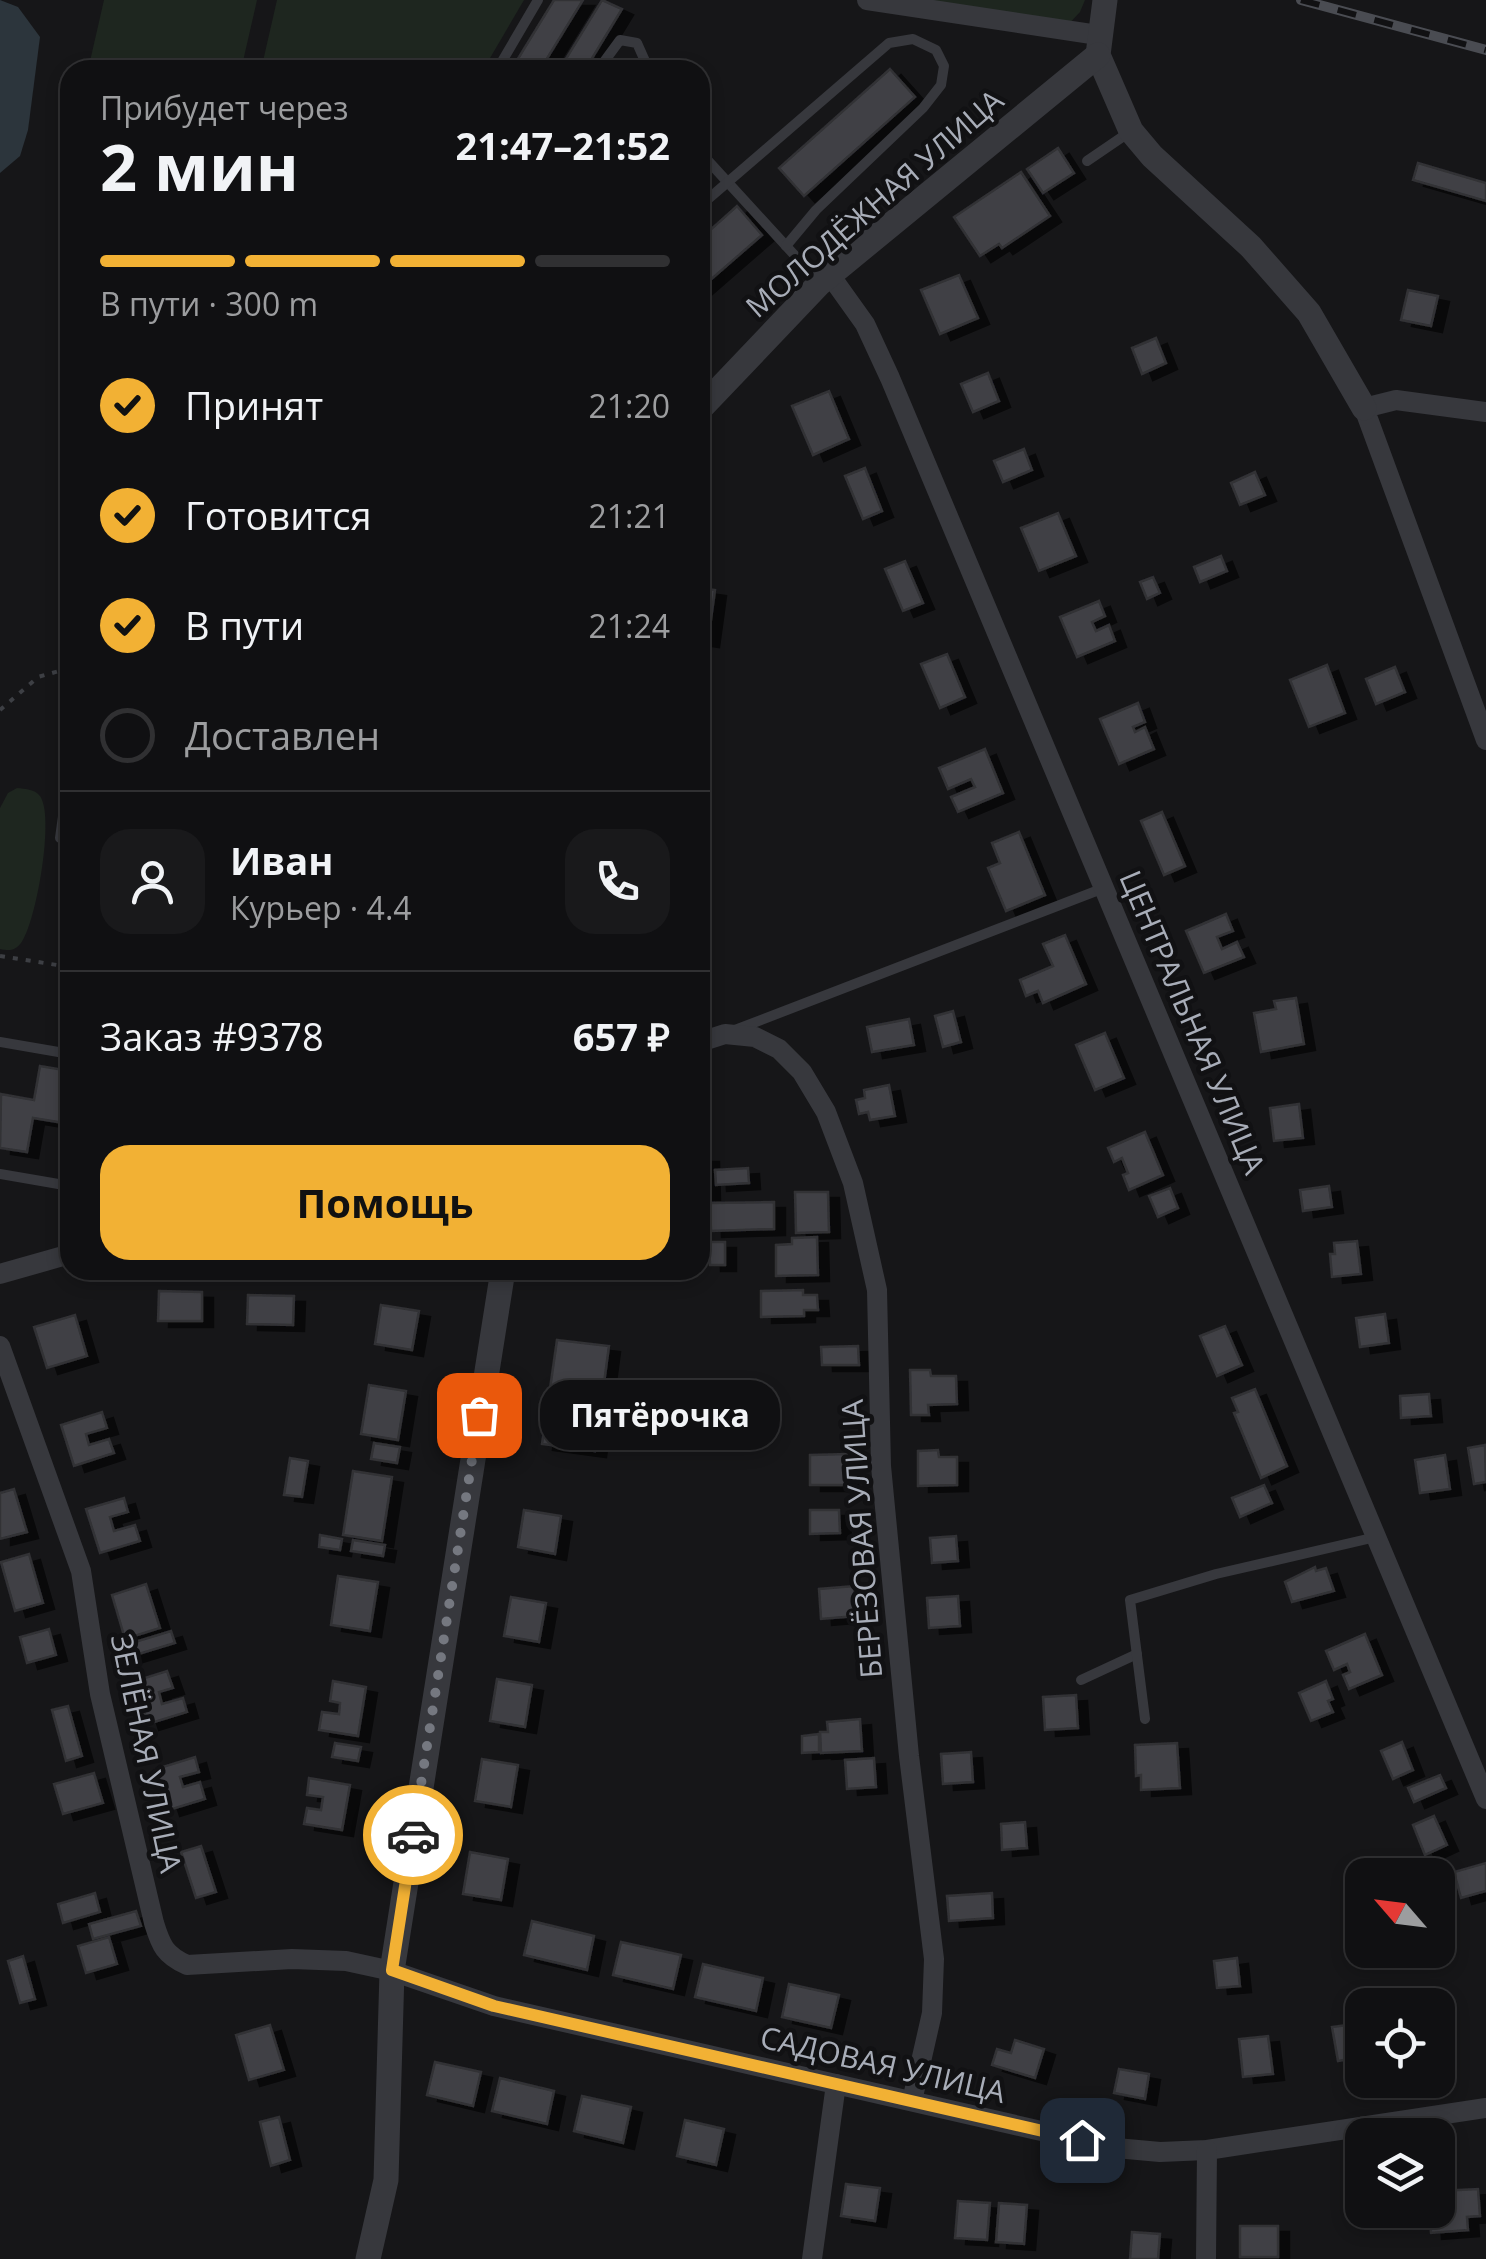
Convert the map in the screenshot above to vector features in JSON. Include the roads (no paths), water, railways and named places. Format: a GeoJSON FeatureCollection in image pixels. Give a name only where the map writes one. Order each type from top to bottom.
{"type":"FeatureCollection","features":[{"type":"Feature","properties":{"kind":"street"},"geometry":{"type":"LineString","coordinates":[[867,0],[1098,45]]}},
{"type":"Feature","properties":{"kind":"street"},"geometry":{"type":"LineString","coordinates":[[1105,0],[1098,45],[1131,131],[1152,156],[1251,247],[1309,314],[1364,408],[1486,740]]}},
{"type":"Feature","properties":{"kind":"street","name":"МОЛОДЁЖНАЯ УЛИЦА"},"geometry":{"type":"LineString","coordinates":[[710,399],[826,279],[1098,45]]}},
{"type":"Feature","properties":{"kind":"street","name":"ЦЕНТРАЛЬНАЯ УЛИЦА"},"geometry":{"type":"LineString","coordinates":[[826,279],[865,324],[890,378],[1486,1799]]}},
{"type":"Feature","properties":{"kind":"street"},"geometry":{"type":"LineString","coordinates":[[1364,408],[1396,400],[1486,412]]}},
{"type":"Feature","properties":{"kind":"street"},"geometry":{"type":"LineString","coordinates":[[710,1039],[725,1034]]}},
{"type":"Feature","properties":{"kind":"street","name":"БЕРЁЗОВАЯ УЛИЦА"},"geometry":{"type":"LineString","coordinates":[[725,1034],[755,1037],[779,1049],[802,1072],[826,1112],[853,1183],[877,1290],[881,1466],[909,1756],[934,1959],[932,2013],[912,2101]]}},
{"type":"Feature","properties":{"kind":"street"},"geometry":{"type":"LineString","coordinates":[[0,1274],[60,1257]]}},
{"type":"Feature","properties":{"kind":"street"},"geometry":{"type":"LineString","coordinates":[[368,2259],[386,2180],[392,1970],[500,1280]]}},
{"type":"Feature","properties":{"kind":"street","name":"ЗЕЛЁНАЯ УЛИЦА"},"geometry":{"type":"LineString","coordinates":[[0,1346],[80,1571],[100,1694],[162,1950],[187,1966],[292,1959],[346,1961],[392,1970]]}},
{"type":"Feature","properties":{"kind":"street","name":"САДОВАЯ УЛИЦА"},"geometry":{"type":"LineString","coordinates":[[392,1970],[494,2006],[1116,2148],[1160,2152],[1207,2150],[1486,2108]]}},
{"type":"Feature","properties":{"kind":"street"},"geometry":{"type":"LineString","coordinates":[[812,2259],[836,2084]]}},
{"type":"Feature","properties":{"kind":"street"},"geometry":{"type":"LineString","coordinates":[[1206,2259],[1207,2150]]}},
{"type":"Feature","properties":{"kind":"lane"},"geometry":{"type":"LineString","coordinates":[[502,60],[538,0]]}},
{"type":"Feature","properties":{"kind":"lane"},"geometry":{"type":"LineString","coordinates":[[710,197],[889,43],[913,38],[936,50],[944,66],[941,85],[923,108],[816,210],[786,246]]}},
{"type":"Feature","properties":{"kind":"lane"},"geometry":{"type":"LineString","coordinates":[[605,60],[620,40],[637,42],[646,60]]}},
{"type":"Feature","properties":{"kind":"lane"},"geometry":{"type":"LineString","coordinates":[[1088,161],[1131,131]]}},
{"type":"Feature","properties":{"kind":"lane"},"geometry":{"type":"LineString","coordinates":[[710,163],[786,246],[826,279]]}},
{"type":"Feature","properties":{"kind":"lane"},"geometry":{"type":"LineString","coordinates":[[725,1034],[1104,888]]}},
{"type":"Feature","properties":{"kind":"lane"},"geometry":{"type":"LineString","coordinates":[[0,1042],[60,1052]]}},
{"type":"Feature","properties":{"kind":"lane"},"geometry":{"type":"LineString","coordinates":[[0,1174],[60,1184]]}},
{"type":"Feature","properties":{"kind":"lane"},"geometry":{"type":"LineString","coordinates":[[1145,1719],[1130,1600],[1216,1574],[1376,1537]]}},
{"type":"Feature","properties":{"kind":"lane"},"geometry":{"type":"LineString","coordinates":[[1080,1680],[1137,1654]]}},
{"type":"Feature","properties":{"kind":"railway"},"geometry":{"type":"LineString","coordinates":[[1301,0],[1486,50]]}},
{"type":"Feature","properties":{"kind":"place","name":"Пятёрочка"},"geometry":{"type":"Point","coordinates":[479,1415]}}]}
